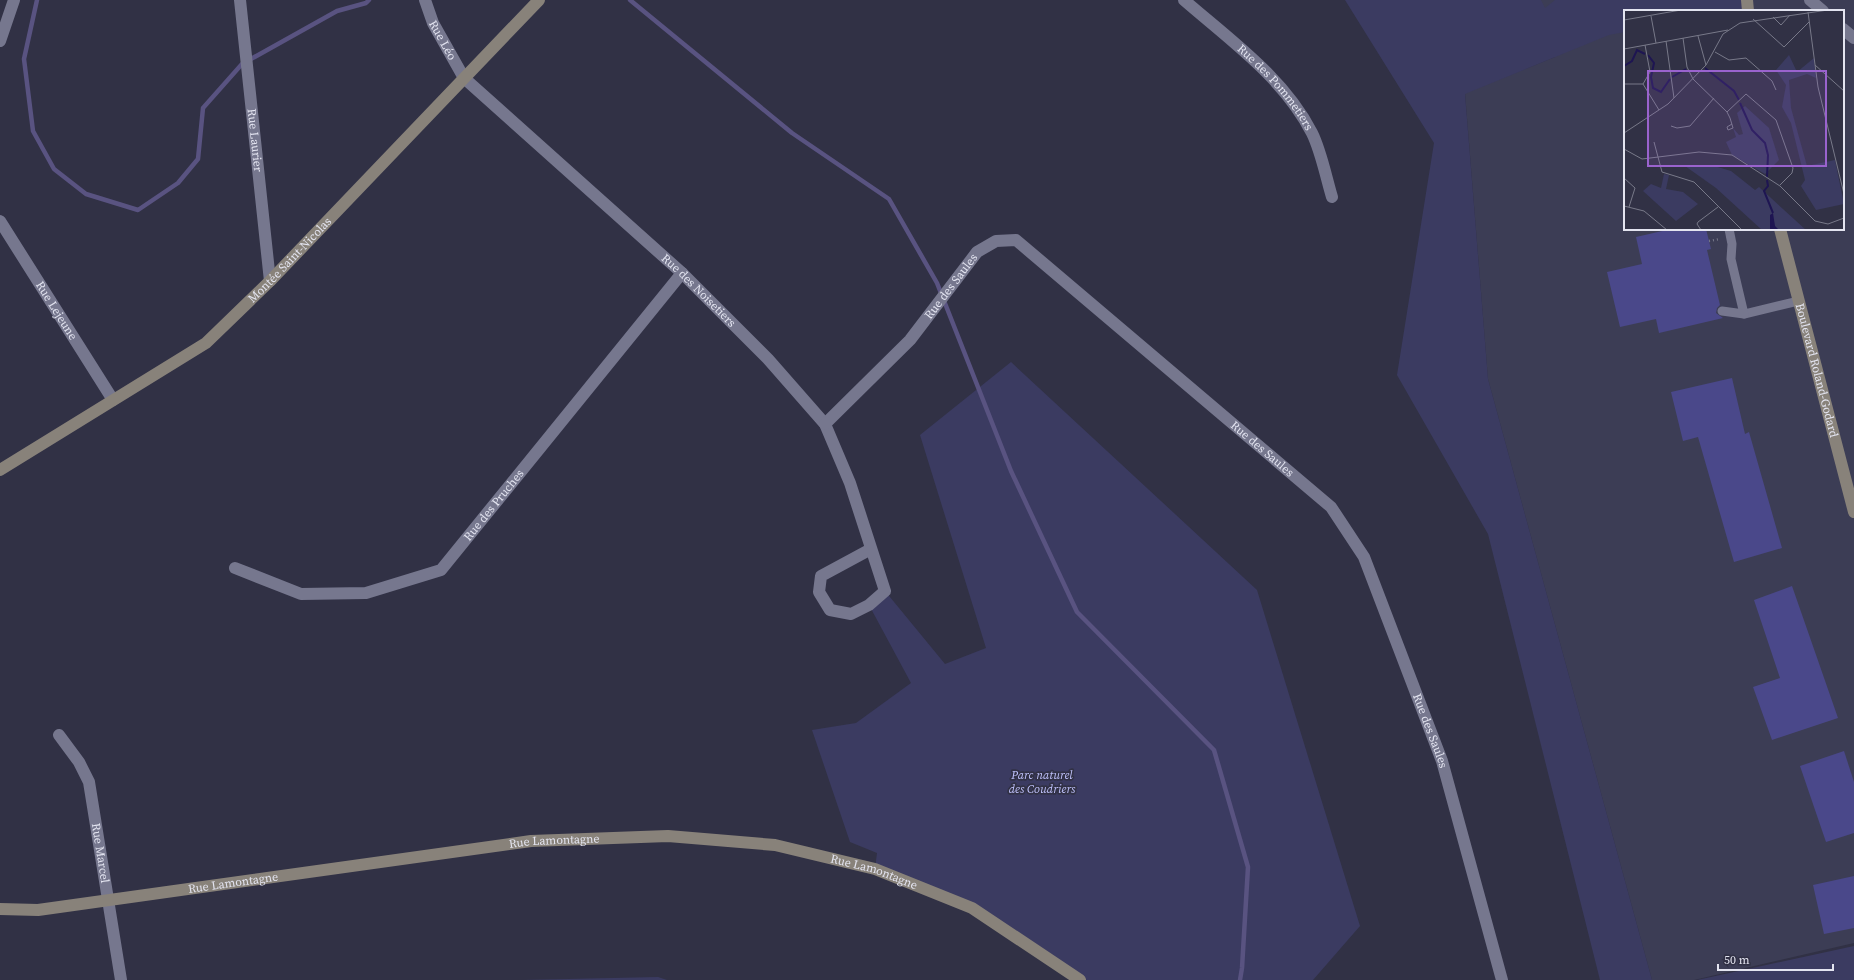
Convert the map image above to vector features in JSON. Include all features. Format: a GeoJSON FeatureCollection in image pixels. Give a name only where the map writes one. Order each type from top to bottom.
{"type":"FeatureCollection","features":[{"type":"Feature","properties":{"kind":"street"},"geometry":{"type":"LineString","coordinates":[[0,41],[14,0]]}},
{"type":"Feature","properties":{"kind":"street","name":"Rue Laurier"},"geometry":{"type":"LineString","coordinates":[[240,0],[270,281]]}},
{"type":"Feature","properties":{"kind":"street","name":"Rue Léo"},"geometry":{"type":"LineString","coordinates":[[426,0],[433,23],[464,78]]}},
{"type":"Feature","properties":{"kind":"street","name":"Montée Saint-Nicolas"},"geometry":{"type":"LineString","coordinates":[[0,470],[206,343],[270,281],[539,0]]}},
{"type":"Feature","properties":{"kind":"street","name":"Rue des Pommetiers"},"geometry":{"type":"LineString","coordinates":[[1184,0],[1259,65],[1291,100],[1312,134],[1332,197]]}},
{"type":"Feature","properties":{"kind":"street"},"geometry":{"type":"LineString","coordinates":[[1747,0],[1748,10]]}},
{"type":"Feature","properties":{"kind":"street"},"geometry":{"type":"LineString","coordinates":[[1810,0],[1822,10]]}},
{"type":"Feature","properties":{"kind":"street"},"geometry":{"type":"LineString","coordinates":[[1844,30],[1854,38]]}},
{"type":"Feature","properties":{"kind":"street","name":"Rue des Noisetiers"},"geometry":{"type":"LineString","coordinates":[[464,78],[682,273],[768,358],[824,424],[850,483],[886,591],[869,605],[851,614],[830,610],[819,592],[821,576],[871,549]]}},
{"type":"Feature","properties":{"kind":"street","name":"Rue Lejeune"},"geometry":{"type":"LineString","coordinates":[[0,221],[113,400]]}},
{"type":"Feature","properties":{"kind":"street","name":"Boulevard Roland-Godard"},"geometry":{"type":"LineString","coordinates":[[1780,230],[1854,512]]}},
{"type":"Feature","properties":{"kind":"street","name":"Rue des Saules"},"geometry":{"type":"LineString","coordinates":[[824,424],[910,340],[977,252],[996,241],[1016,240],[1331,507],[1364,557],[1442,761],[1502,980]]}},
{"type":"Feature","properties":{"kind":"street","name":"Rue des Pruches"},"geometry":{"type":"LineString","coordinates":[[235,568],[301,594],[366,593],[440,570],[682,273]]}},
{"type":"Feature","properties":{"kind":"street","name":"Rue Marcel"},"geometry":{"type":"LineString","coordinates":[[59,736],[79,762],[89,782],[122,980]]}},
{"type":"Feature","properties":{"kind":"street","name":"Rue Lamontagne"},"geometry":{"type":"LineString","coordinates":[[0,910],[38,910],[108,901],[531,841],[668,836],[775,845],[875,869],[972,908],[1080,980]]}},
{"type":"Feature","properties":{"kind":"lane"},"geometry":{"type":"LineString","coordinates":[[1729,230],[1732,244],[1731,259],[1744,314]]}},
{"type":"Feature","properties":{"kind":"lane"},"geometry":{"type":"LineString","coordinates":[[1722,311],[1744,314],[1798,301]]}},
{"type":"Feature","properties":{"kind":"shaded area"},"geometry":{"type":"Polygon","coordinates":[[[1533,0],[1854,0],[1854,943],[1694,980],[1652,980],[1488,379],[1465,93],[1555,57],[1533,0]]]}},
{"type":"Feature","properties":{"kind":"green space"},"geometry":{"type":"Polygon","coordinates":[[[1345,0],[1541,0],[1545,8],[1555,0],[1742,0],[1743,10],[1624,10],[1624,32],[1609,35],[1465,94],[1488,379],[1652,980],[1600,980],[1488,534],[1397,375],[1434,143],[1345,0]]]}},
{"type":"Feature","properties":{"kind":"green space","name":"Parc naturel des Coudriers"},"geometry":{"type":"Polygon","coordinates":[[[1011,362],[1257,590],[1360,926],[1313,980],[1080,980],[972,908],[875,869],[877,853],[850,842],[812,730],[856,723],[911,683],[869,605],[885,591],[945,664],[986,648],[920,435],[1011,362]]]}},
{"type":"Feature","properties":{"kind":"green space"},"geometry":{"type":"Polygon","coordinates":[[[1854,946],[1854,980],[1697,980],[1854,946]]]}},
{"type":"Feature","properties":{"kind":"green space"},"geometry":{"type":"Polygon","coordinates":[[[658,977],[667,980],[522,980],[658,977]]]}},
{"type":"Feature","properties":{"kind":"building"},"geometry":{"type":"Polygon","coordinates":[[[1667,230],[1706,230],[1711,249],[1707,250],[1720,305],[1717,308],[1716,313],[1723,318],[1659,333],[1656,319],[1620,327],[1607,272],[1642,264],[1636,237],[1667,230]]]}},
{"type":"Feature","properties":{"kind":"building"},"geometry":{"type":"Polygon","coordinates":[[[1732,378],[1745,434],[1749,432],[1782,548],[1734,562],[1698,437],[1683,441],[1671,392],[1732,378]]]}},
{"type":"Feature","properties":{"kind":"building"},"geometry":{"type":"Polygon","coordinates":[[[1792,586],[1838,718],[1772,740],[1753,687],[1780,678],[1754,600],[1792,586]]]}},
{"type":"Feature","properties":{"kind":"building"},"geometry":{"type":"Polygon","coordinates":[[[1844,751],[1854,782],[1854,833],[1826,842],[1800,766],[1844,751]]]}},
{"type":"Feature","properties":{"kind":"building"},"geometry":{"type":"Polygon","coordinates":[[[1854,876],[1854,928],[1824,934],[1813,885],[1854,876]]]}},
{"type":"Feature","properties":{"kind":"waterway"},"geometry":{"type":"LineString","coordinates":[[37,0],[24,59],[33,131],[54,169],[86,194],[138,210],[178,183],[198,159],[203,108],[242,64],[337,11],[366,3],[369,0]]}},
{"type":"Feature","properties":{"kind":"waterway"},"geometry":{"type":"LineString","coordinates":[[630,0],[792,133],[889,199],[937,283],[1011,471],[1077,612],[1214,750],[1248,867],[1240,980]]}}]}
